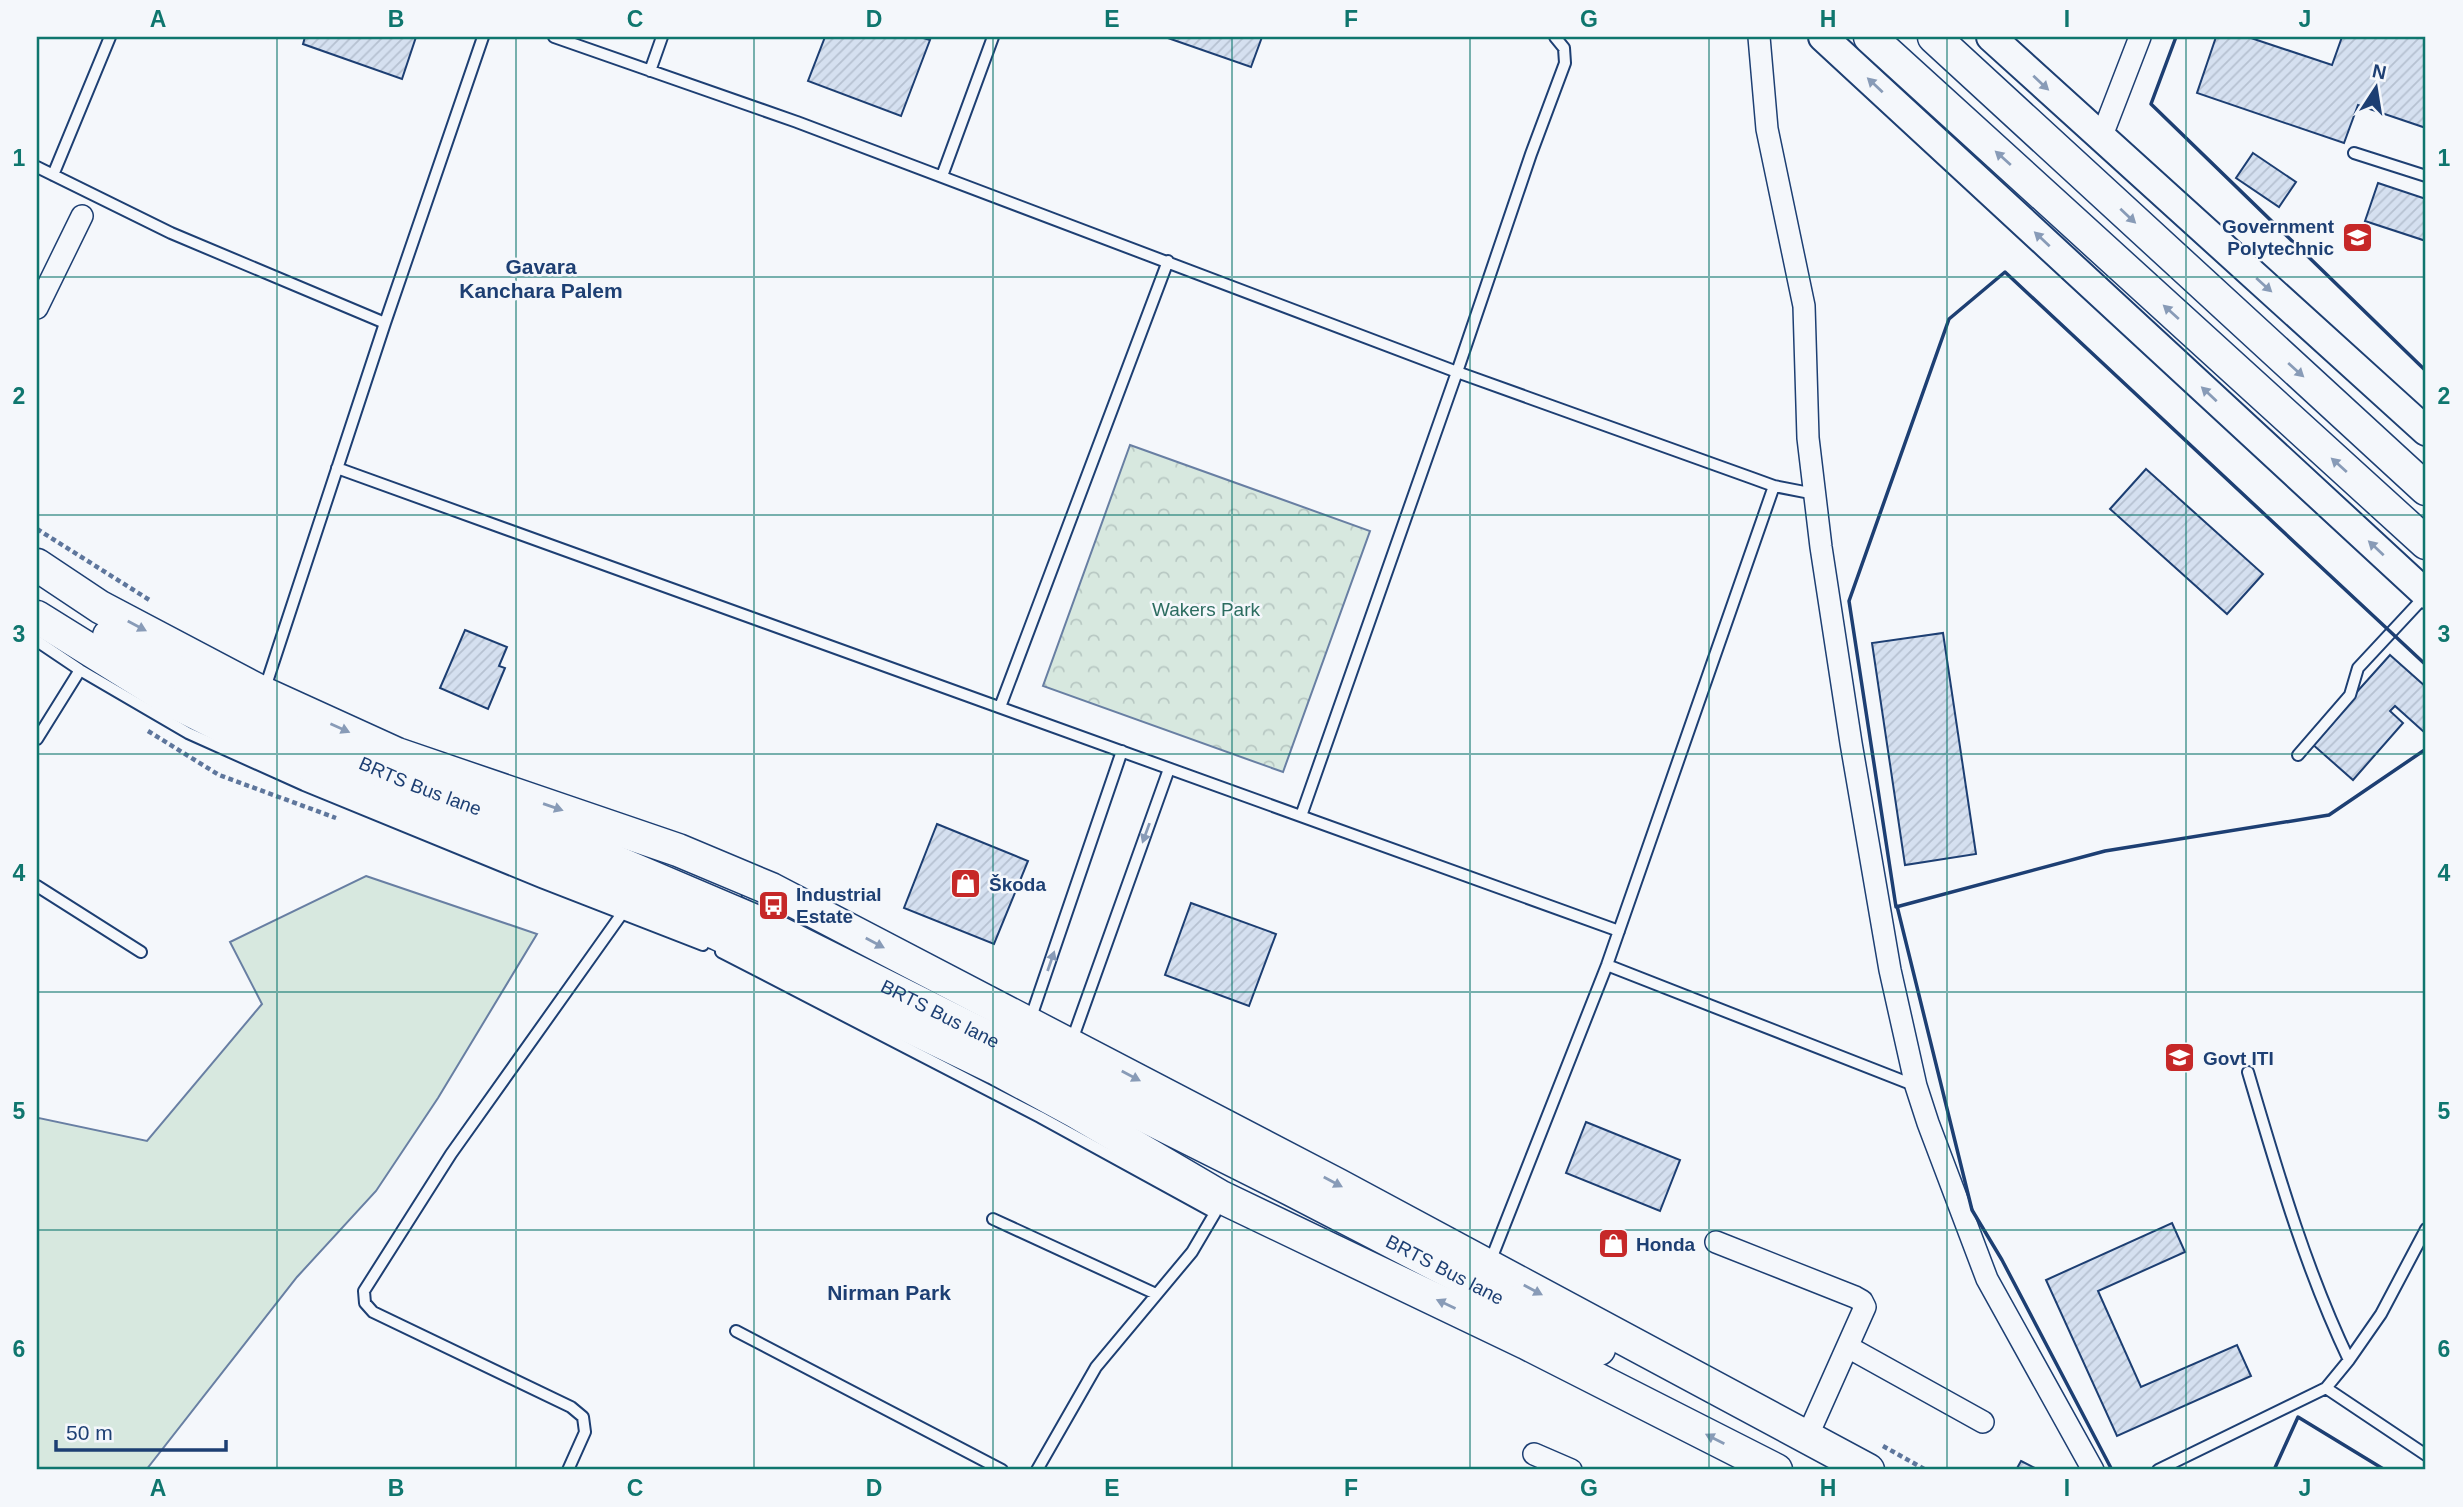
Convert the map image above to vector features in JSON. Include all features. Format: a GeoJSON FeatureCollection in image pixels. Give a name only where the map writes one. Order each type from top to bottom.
{"type":"FeatureCollection","features":[{"type":"Feature","properties":{"kind":"main road"},"geometry":{"type":"LineString","coordinates":[[1870,37],[2426,543]]}},
{"type":"Feature","properties":{"kind":"main road"},"geometry":{"type":"LineString","coordinates":[[1934,37],[2426,490],[2399,519]]}},
{"type":"Feature","properties":{"kind":"main road"},"geometry":{"type":"LineString","coordinates":[[37,565],[100,607],[263,693],[397,754],[678,850],[771,889],[1016,1057],[1489,1266],[1868,1470]]}},
{"type":"Feature","properties":{"kind":"main road","name":"BRTS Bus lane"},"geometry":{"type":"LineString","coordinates":[[37,591],[82,621],[281,727],[407,782],[574,844],[762,924],[1016,1057]]}},
{"type":"Feature","properties":{"kind":"main road"},"geometry":{"type":"LineString","coordinates":[[37,617],[172,701],[253,743],[627,906],[718,934],[995,1068],[1016,1057]]}},
{"type":"Feature","properties":{"kind":"main road"},"geometry":{"type":"LineString","coordinates":[[1016,1057],[1057,1077],[1221,1198],[1527,1343],[1776,1470]]}},
{"type":"Feature","properties":{"kind":"main road","name":"BRTS Bus lane"},"geometry":{"type":"LineString","coordinates":[[1057,1077],[1292,1190],[1827,1470]]}},
{"type":"Feature","properties":{"kind":"street"},"geometry":{"type":"LineString","coordinates":[[1759,37],[1767,129],[1804,306],[1808,438],[1855,769],[1890,970],[1916,1087],[1987,1279],[2093,1470]]}},
{"type":"Feature","properties":{"kind":"street"},"geometry":{"type":"LineString","coordinates":[[1823,37],[2426,594]]}},
{"type":"Feature","properties":{"kind":"street"},"geometry":{"type":"LineString","coordinates":[[2101,138],[2140,37]]}},
{"type":"Feature","properties":{"kind":"street"},"geometry":{"type":"LineString","coordinates":[[2003,41],[2101,138],[2426,431]]}},
{"type":"Feature","properties":{"kind":"street"},"geometry":{"type":"LineString","coordinates":[[37,308],[82,216]]}},
{"type":"Feature","properties":{"kind":"street"},"geometry":{"type":"LineString","coordinates":[[1716,1242],[1862,1301],[1865,1307],[1807,1437]]}},
{"type":"Feature","properties":{"kind":"street"},"geometry":{"type":"LineString","coordinates":[[1848,1347],[1983,1422]]}},
{"type":"Feature","properties":{"kind":"street"},"geometry":{"type":"LineString","coordinates":[[1534,1454],[1571,1470]]}},
{"type":"Feature","properties":{"kind":"lane"},"geometry":{"type":"LineString","coordinates":[[53,175],[110,37]]}},
{"type":"Feature","properties":{"kind":"lane"},"geometry":{"type":"LineString","coordinates":[[263,693],[483,37]]}},
{"type":"Feature","properties":{"kind":"lane"},"geometry":{"type":"LineString","coordinates":[[554,37],[942,176],[1457,372],[1774,486],[1815,494]]}},
{"type":"Feature","properties":{"kind":"lane"},"geometry":{"type":"LineString","coordinates":[[650,71],[662,37]]}},
{"type":"Feature","properties":{"kind":"lane"},"geometry":{"type":"LineString","coordinates":[[942,176],[993,37]]}},
{"type":"Feature","properties":{"kind":"lane"},"geometry":{"type":"LineString","coordinates":[[1301,816],[1565,63],[1564,48],[1555,37]]}},
{"type":"Feature","properties":{"kind":"lane"},"geometry":{"type":"LineString","coordinates":[[2354,153],[2426,176]]}},
{"type":"Feature","properties":{"kind":"lane"},"geometry":{"type":"LineString","coordinates":[[37,167],[171,233],[385,323]]}},
{"type":"Feature","properties":{"kind":"lane"},"geometry":{"type":"LineString","coordinates":[[1000,707],[1168,261]]}},
{"type":"Feature","properties":{"kind":"lane"},"geometry":{"type":"LineString","coordinates":[[337,468],[1619,931]]}},
{"type":"Feature","properties":{"kind":"lane"},"geometry":{"type":"LineString","coordinates":[[1489,1266],[1607,965],[1774,486]]}},
{"type":"Feature","properties":{"kind":"lane"},"geometry":{"type":"LineString","coordinates":[[2298,755],[2350,695],[2358,668],[2426,594]]}},
{"type":"Feature","properties":{"kind":"lane"},"geometry":{"type":"LineString","coordinates":[[37,641],[80,670],[188,733],[316,790],[627,906],[451,1154],[364,1291],[365,1303],[373,1312],[571,1407],[583,1417],[585,1432],[568,1470]]}},
{"type":"Feature","properties":{"kind":"lane"},"geometry":{"type":"LineString","coordinates":[[37,739],[80,670]]}},
{"type":"Feature","properties":{"kind":"lane"},"geometry":{"type":"LineString","coordinates":[[1016,1057],[1122,751]]}},
{"type":"Feature","properties":{"kind":"lane"},"geometry":{"type":"LineString","coordinates":[[1037,1470],[1096,1367],[1192,1252],[1215,1213],[1057,1077],[1169,769]]}},
{"type":"Feature","properties":{"kind":"lane"},"geometry":{"type":"LineString","coordinates":[[37,886],[141,952]]}},
{"type":"Feature","properties":{"kind":"lane"},"geometry":{"type":"LineString","coordinates":[[1607,965],[1916,1087]]}},
{"type":"Feature","properties":{"kind":"lane"},"geometry":{"type":"LineString","coordinates":[[2248,1072],[2298,1239],[2333,1328],[2349,1360]]}},
{"type":"Feature","properties":{"kind":"lane"},"geometry":{"type":"LineString","coordinates":[[993,1219],[1156,1294]]}},
{"type":"Feature","properties":{"kind":"lane"},"geometry":{"type":"LineString","coordinates":[[2158,1470],[2326,1388],[2381,1314],[2426,1229]]}},
{"type":"Feature","properties":{"kind":"lane"},"geometry":{"type":"LineString","coordinates":[[736,1331],[1003,1470]]}},
{"type":"Feature","properties":{"kind":"lane"},"geometry":{"type":"LineString","coordinates":[[2326,1388],[2426,1455]]}},
{"type":"Feature","properties":{"kind":"path"},"geometry":{"type":"LineString","coordinates":[[137,724],[219,775],[336,818]]}},
{"type":"Feature","properties":{"kind":"green space","name":"Wakers Park"},"geometry":{"type":"Polygon","coordinates":[[[1130,445],[1370,531],[1283,772],[1043,686],[1130,445]]]}},
{"type":"Feature","properties":{"kind":"green space"},"geometry":{"type":"Polygon","coordinates":[[[366,876],[537,934],[438,1098],[376,1191],[297,1277],[146,1470],[37,1470],[37,1121],[39,1118],[147,1141],[262,1004],[230,942],[366,876]]]}},
{"type":"Feature","properties":{"kind":"building"},"geometry":{"type":"Polygon","coordinates":[[[305,37],[416,37],[402,79],[303,44],[305,37]]]}},
{"type":"Feature","properties":{"kind":"building"},"geometry":{"type":"Polygon","coordinates":[[[825,37],[920,37],[930,40],[901,116],[808,81],[825,37]]]}},
{"type":"Feature","properties":{"kind":"building"},"geometry":{"type":"Polygon","coordinates":[[[1165,37],[1262,37],[1251,67],[1165,37]]]}},
{"type":"Feature","properties":{"kind":"building"},"geometry":{"type":"Polygon","coordinates":[[[2216,37],[2248,37],[2332,65],[2342,37],[2426,37],[2426,128],[2358,105],[2344,143],[2197,93],[2216,37]]]}},
{"type":"Feature","properties":{"kind":"building"},"geometry":{"type":"Polygon","coordinates":[[[2253,153],[2296,182],[2279,207],[2236,178],[2253,153]]]}},
{"type":"Feature","properties":{"kind":"building"},"geometry":{"type":"Polygon","coordinates":[[[2378,183],[2426,199],[2426,241],[2365,221],[2378,183]]]}},
{"type":"Feature","properties":{"kind":"building"},"geometry":{"type":"Polygon","coordinates":[[[2146,469],[2263,574],[2227,614],[2110,509],[2146,469]]]}},
{"type":"Feature","properties":{"kind":"building"},"geometry":{"type":"Polygon","coordinates":[[[465,630],[507,647],[499,666],[505,668],[488,709],[440,688],[465,630]]]}},
{"type":"Feature","properties":{"kind":"building"},"geometry":{"type":"Polygon","coordinates":[[[1943,633],[1976,854],[1905,865],[1872,643],[1943,633]]]}},
{"type":"Feature","properties":{"kind":"building"},"geometry":{"type":"Polygon","coordinates":[[[2390,655],[2426,687],[2426,729],[2424,732],[2395,706],[2390,711],[2403,723],[2353,780],[2311,743],[2390,655]]]}},
{"type":"Feature","properties":{"kind":"building","name":"Škoda"},"geometry":{"type":"Polygon","coordinates":[[[937,824],[1028,861],[994,944],[904,908],[937,824]]]}},
{"type":"Feature","properties":{"kind":"building"},"geometry":{"type":"Polygon","coordinates":[[[747,885],[808,917],[802,929],[741,897],[747,885]]]}},
{"type":"Feature","properties":{"kind":"building"},"geometry":{"type":"Polygon","coordinates":[[[1191,903],[1276,934],[1249,1006],[1165,975],[1191,903]]]}},
{"type":"Feature","properties":{"kind":"building"},"geometry":{"type":"Polygon","coordinates":[[[1586,1122],[1680,1160],[1660,1211],[1566,1173],[1586,1122]]]}},
{"type":"Feature","properties":{"kind":"building"},"geometry":{"type":"Polygon","coordinates":[[[2172,1223],[2185,1252],[2098,1291],[2141,1387],[2237,1345],[2251,1376],[2117,1436],[2046,1280],[2172,1223]]]}},
{"type":"Feature","properties":{"kind":"building"},"geometry":{"type":"Polygon","coordinates":[[[2021,1461],[2039,1470],[2016,1470],[2021,1461]]]}},
{"type":"Feature","properties":{"kind":"wall"},"geometry":{"type":"LineString","coordinates":[[2176,37],[2151,104],[2426,371]]}},
{"type":"Feature","properties":{"kind":"wall"},"geometry":{"type":"LineString","coordinates":[[2426,665],[2005,272],[1949,319],[1849,601],[1896,907],[2105,851],[2329,815],[2426,749]]}},
{"type":"Feature","properties":{"kind":"wall"},"geometry":{"type":"LineString","coordinates":[[1897,906],[1972,1210],[2002,1260],[2112,1470]]}},
{"type":"Feature","properties":{"kind":"wall"},"geometry":{"type":"LineString","coordinates":[[2274,1470],[2298,1417],[2385,1470]]}},
{"type":"Feature","properties":{"kind":"place","name":"Government Polytechnic"},"geometry":{"type":"Point","coordinates":[2357,237]}},
{"type":"Feature","properties":{"kind":"place","name":"Škoda"},"geometry":{"type":"Point","coordinates":[966,884]}},
{"type":"Feature","properties":{"kind":"place","name":"Industrial Estate"},"geometry":{"type":"Point","coordinates":[773,905]}},
{"type":"Feature","properties":{"kind":"place","name":"Govt ITI"},"geometry":{"type":"Point","coordinates":[2180,1058]}},
{"type":"Feature","properties":{"kind":"place","name":"Honda"},"geometry":{"type":"Point","coordinates":[1613,1244]}},
{"type":"Feature","properties":{"kind":"district","name":"Gavara Kanchara Palem"},"geometry":{"type":"Point","coordinates":[541,278]}},
{"type":"Feature","properties":{"kind":"district","name":"Nirman Park"},"geometry":{"type":"Point","coordinates":[889,1292]}}]}
